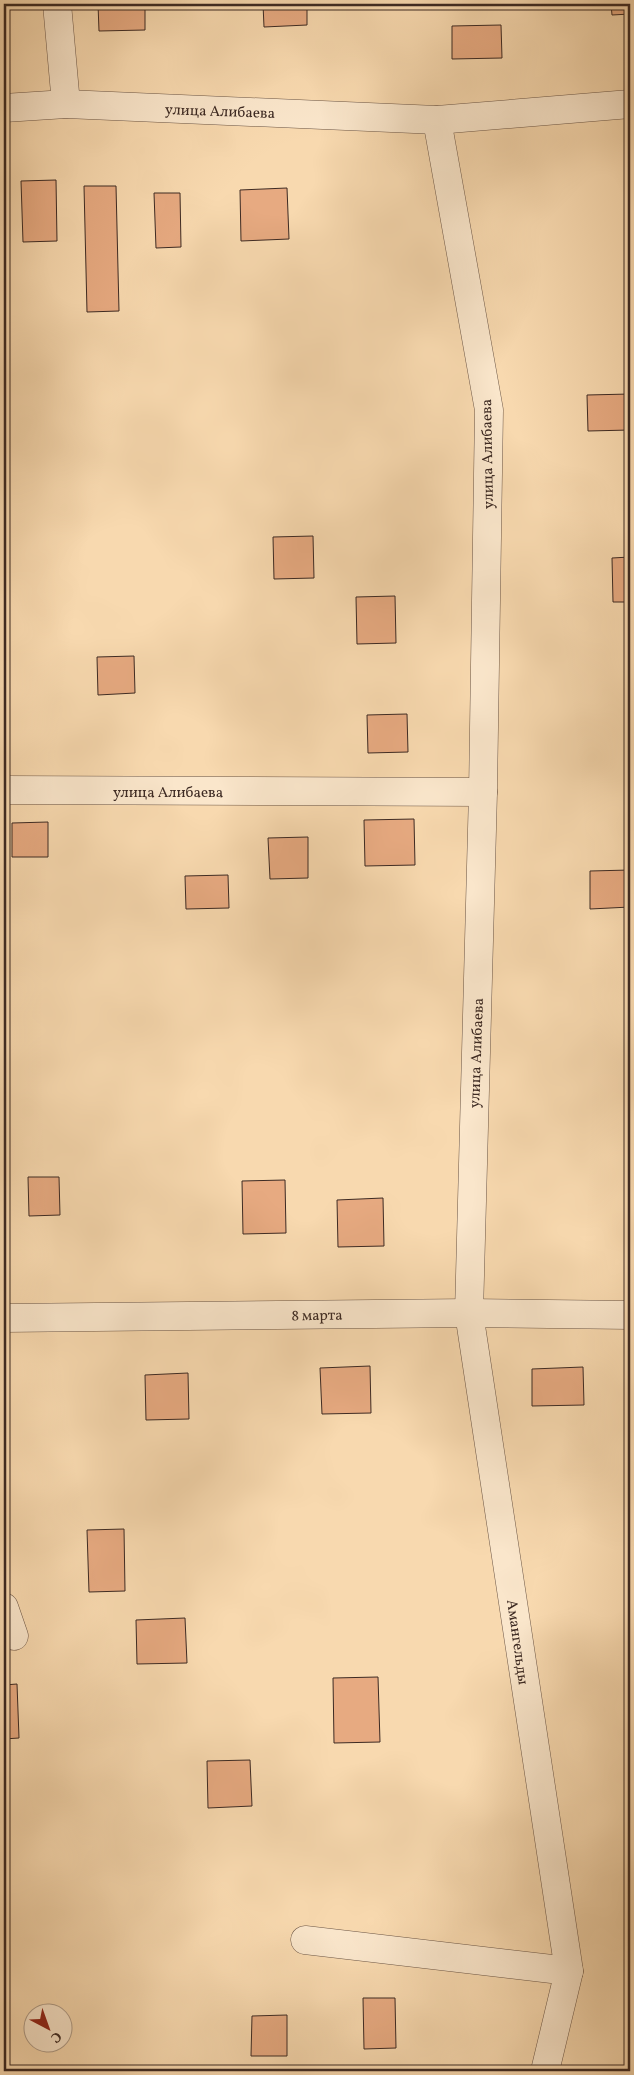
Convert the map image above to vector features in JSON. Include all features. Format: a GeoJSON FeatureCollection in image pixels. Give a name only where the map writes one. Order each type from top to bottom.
{"type":"FeatureCollection","features":[{"type":"Feature","properties":{"kind":"street"},"geometry":{"type":"LineString","coordinates":[[57,4],[66,104]]}},
{"type":"Feature","properties":{"kind":"street","name":"улица Алибаева"},"geometry":{"type":"LineString","coordinates":[[4,108],[66,104],[437,120],[630,104]]}},
{"type":"Feature","properties":{"kind":"street","name":"улица Алибаева"},"geometry":{"type":"LineString","coordinates":[[437,120],[489,410],[483,792],[469,1313]]}},
{"type":"Feature","properties":{"kind":"street","name":"улица Алибаева"},"geometry":{"type":"LineString","coordinates":[[4,790],[483,792]]}},
{"type":"Feature","properties":{"kind":"street","name":"8 марта"},"geometry":{"type":"LineString","coordinates":[[4,1318],[469,1313],[630,1315]]}},
{"type":"Feature","properties":{"kind":"street","name":"Амангельды"},"geometry":{"type":"LineString","coordinates":[[469,1313],[569,1971],[546,2071]]}},
{"type":"Feature","properties":{"kind":"street"},"geometry":{"type":"LineString","coordinates":[[4,1607],[14,1636]]}},
{"type":"Feature","properties":{"kind":"street"},"geometry":{"type":"LineString","coordinates":[[305,1940],[569,1971]]}},
{"type":"Feature","properties":{"kind":"building"},"geometry":{"type":"Polygon","coordinates":[[[98,4],[145,4],[145,30],[99,31],[98,4]]]}},
{"type":"Feature","properties":{"kind":"building"},"geometry":{"type":"Polygon","coordinates":[[[263,4],[307,4],[307,25],[264,27],[263,4]]]}},
{"type":"Feature","properties":{"kind":"building"},"geometry":{"type":"Polygon","coordinates":[[[611,4],[630,4],[630,14],[612,15],[611,4]]]}},
{"type":"Feature","properties":{"kind":"building"},"geometry":{"type":"Polygon","coordinates":[[[501,25],[502,58],[452,59],[452,26],[501,25]]]}},
{"type":"Feature","properties":{"kind":"building"},"geometry":{"type":"Polygon","coordinates":[[[56,180],[57,241],[23,242],[21,181],[56,180]]]}},
{"type":"Feature","properties":{"kind":"building"},"geometry":{"type":"Polygon","coordinates":[[[84,186],[116,186],[119,311],[87,312],[84,186]]]}},
{"type":"Feature","properties":{"kind":"building"},"geometry":{"type":"Polygon","coordinates":[[[287,188],[289,239],[241,241],[240,190],[287,188]]]}},
{"type":"Feature","properties":{"kind":"building"},"geometry":{"type":"Polygon","coordinates":[[[154,193],[180,193],[181,247],[156,248],[154,193]]]}},
{"type":"Feature","properties":{"kind":"building"},"geometry":{"type":"Polygon","coordinates":[[[630,394],[630,430],[588,431],[587,395],[630,394]]]}},
{"type":"Feature","properties":{"kind":"building"},"geometry":{"type":"Polygon","coordinates":[[[313,536],[314,578],[274,579],[273,537],[313,536]]]}},
{"type":"Feature","properties":{"kind":"building"},"geometry":{"type":"Polygon","coordinates":[[[630,557],[630,602],[613,602],[612,558],[630,557]]]}},
{"type":"Feature","properties":{"kind":"building"},"geometry":{"type":"Polygon","coordinates":[[[395,596],[396,643],[357,644],[356,597],[395,596]]]}},
{"type":"Feature","properties":{"kind":"building"},"geometry":{"type":"Polygon","coordinates":[[[134,656],[135,693],[98,695],[97,657],[134,656]]]}},
{"type":"Feature","properties":{"kind":"building"},"geometry":{"type":"Polygon","coordinates":[[[407,714],[408,752],[368,753],[367,715],[407,714]]]}},
{"type":"Feature","properties":{"kind":"building"},"geometry":{"type":"Polygon","coordinates":[[[627,741],[630,741],[630,779],[628,779],[627,741]]]}},
{"type":"Feature","properties":{"kind":"building"},"geometry":{"type":"Polygon","coordinates":[[[414,819],[415,865],[365,866],[364,820],[414,819]]]}},
{"type":"Feature","properties":{"kind":"building"},"geometry":{"type":"Polygon","coordinates":[[[48,822],[48,857],[12,857],[12,823],[48,822]]]}},
{"type":"Feature","properties":{"kind":"building"},"geometry":{"type":"Polygon","coordinates":[[[308,837],[308,878],[270,879],[268,838],[308,837]]]}},
{"type":"Feature","properties":{"kind":"building"},"geometry":{"type":"Polygon","coordinates":[[[630,870],[630,907],[590,909],[590,871],[630,870]]]}},
{"type":"Feature","properties":{"kind":"building"},"geometry":{"type":"Polygon","coordinates":[[[228,875],[229,908],[186,909],[185,876],[228,875]]]}},
{"type":"Feature","properties":{"kind":"building"},"geometry":{"type":"Polygon","coordinates":[[[28,1177],[59,1177],[60,1215],[29,1216],[28,1177]]]}},
{"type":"Feature","properties":{"kind":"building"},"geometry":{"type":"Polygon","coordinates":[[[285,1180],[286,1233],[243,1234],[242,1181],[285,1180]]]}},
{"type":"Feature","properties":{"kind":"building"},"geometry":{"type":"Polygon","coordinates":[[[383,1198],[384,1246],[338,1247],[337,1200],[383,1198]]]}},
{"type":"Feature","properties":{"kind":"building"},"geometry":{"type":"Polygon","coordinates":[[[370,1366],[371,1413],[322,1414],[320,1368],[370,1366]]]}},
{"type":"Feature","properties":{"kind":"building"},"geometry":{"type":"Polygon","coordinates":[[[583,1367],[584,1405],[532,1406],[532,1369],[583,1367]]]}},
{"type":"Feature","properties":{"kind":"building"},"geometry":{"type":"Polygon","coordinates":[[[188,1373],[189,1419],[146,1420],[145,1375],[188,1373]]]}},
{"type":"Feature","properties":{"kind":"building"},"geometry":{"type":"Polygon","coordinates":[[[124,1529],[125,1591],[89,1592],[87,1530],[124,1529]]]}},
{"type":"Feature","properties":{"kind":"building"},"geometry":{"type":"Polygon","coordinates":[[[185,1618],[187,1663],[137,1664],[136,1620],[185,1618]]]}},
{"type":"Feature","properties":{"kind":"building"},"geometry":{"type":"Polygon","coordinates":[[[378,1677],[380,1742],[334,1743],[333,1678],[378,1677]]]}},
{"type":"Feature","properties":{"kind":"building"},"geometry":{"type":"Polygon","coordinates":[[[17,1684],[19,1738],[4,1739],[4,1685],[17,1684]]]}},
{"type":"Feature","properties":{"kind":"building"},"geometry":{"type":"Polygon","coordinates":[[[250,1760],[252,1806],[208,1808],[207,1761],[250,1760]]]}},
{"type":"Feature","properties":{"kind":"building"},"geometry":{"type":"Polygon","coordinates":[[[363,1998],[395,1998],[396,2048],[364,2049],[363,1998]]]}},
{"type":"Feature","properties":{"kind":"building"},"geometry":{"type":"Polygon","coordinates":[[[287,2015],[287,2056],[251,2056],[252,2016],[287,2015]]]}}]}
